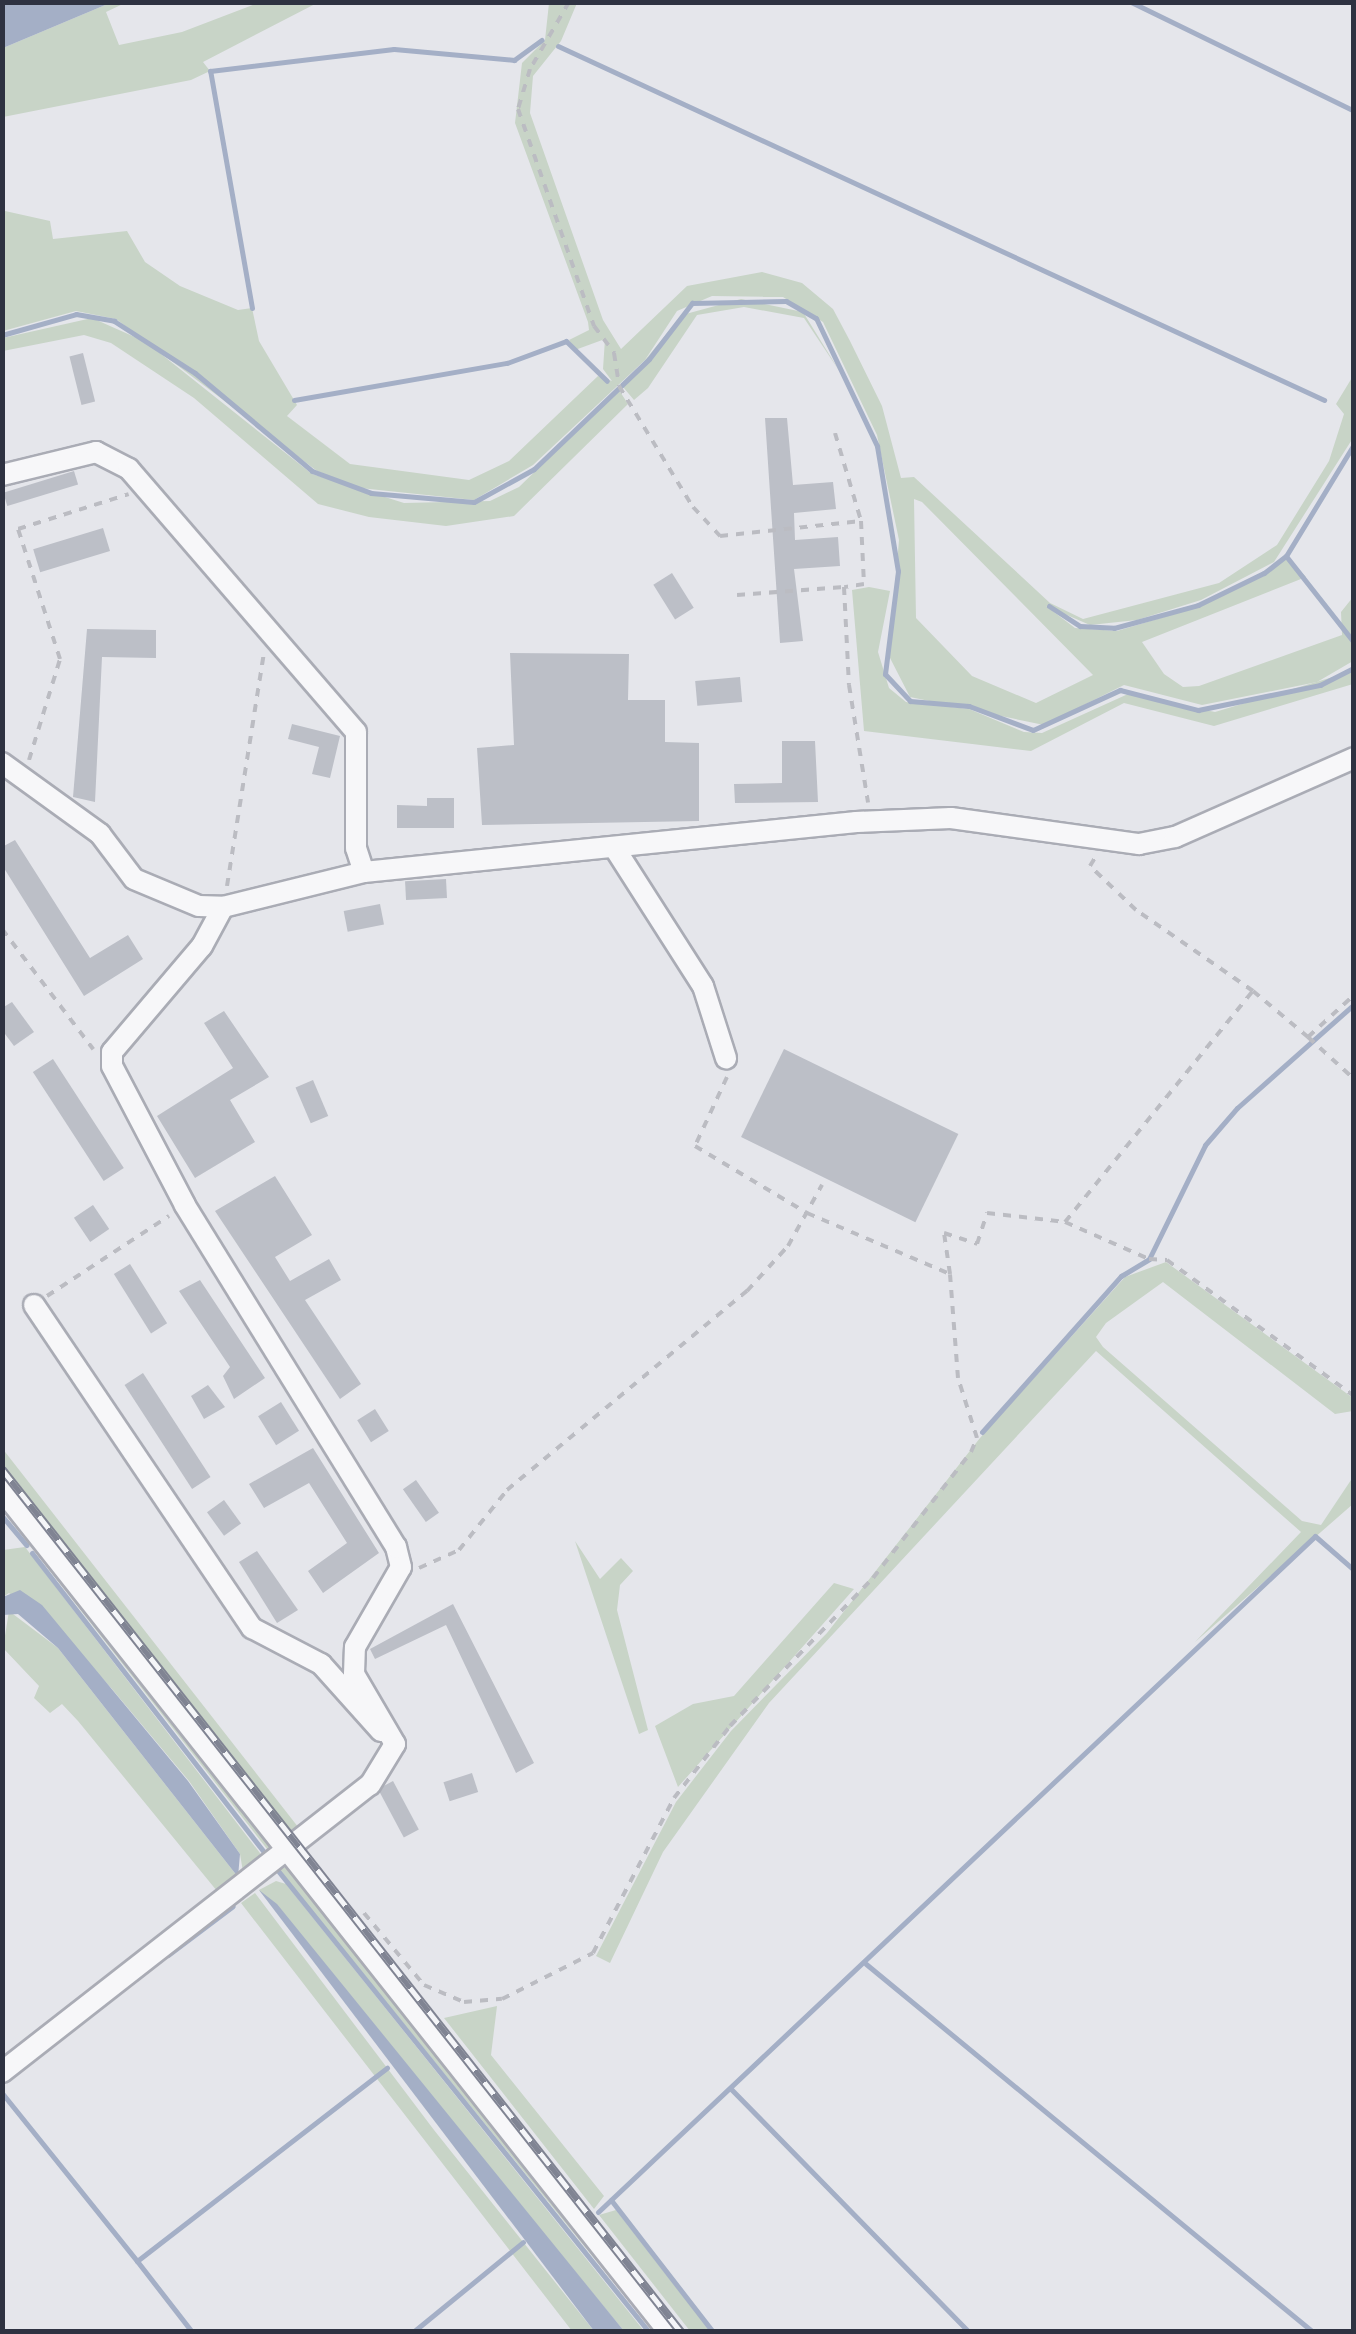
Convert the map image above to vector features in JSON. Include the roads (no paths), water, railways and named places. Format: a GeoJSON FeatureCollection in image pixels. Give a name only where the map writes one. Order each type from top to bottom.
{"type":"FeatureCollection","features":[{"type":"Feature","properties":{"kind":"street"},"geometry":{"type":"LineString","coordinates":[[2,475],[96,452],[116,458],[266,624],[356,732],[356,848],[364,872]]}},
{"type":"Feature","properties":{"kind":"street"},"geometry":{"type":"LineString","coordinates":[[2,764],[24,774],[100,834],[134,879],[199,906],[223,907],[364,872],[871,821],[991,822],[1105,844],[1176,836],[1354,758]]}},
{"type":"Feature","properties":{"kind":"street"},"geometry":{"type":"LineString","coordinates":[[614,846],[703,986],[726,1058]]}},
{"type":"Feature","properties":{"kind":"street"},"geometry":{"type":"LineString","coordinates":[[223,907],[202,946],[112,1052],[112,1066],[186,1205],[344,1455],[401,1566],[355,1647],[354,1674],[396,1744]]}},
{"type":"Feature","properties":{"kind":"street"},"geometry":{"type":"LineString","coordinates":[[34,1305],[252,1628],[320,1664],[396,1744]]}},
{"type":"Feature","properties":{"kind":"street"},"geometry":{"type":"LineString","coordinates":[[2,1490],[669,2332]]}},
{"type":"Feature","properties":{"kind":"street"},"geometry":{"type":"LineString","coordinates":[[2,2072],[370,1785],[396,1744]]}},
{"type":"Feature","properties":{"kind":"water"},"geometry":{"type":"Polygon","coordinates":[[[3,2],[110,2],[110,3],[3,48],[3,2]]]}},
{"type":"Feature","properties":{"kind":"water"},"geometry":{"type":"Polygon","coordinates":[[[20,1590],[42,1605],[188,1781],[240,1854],[238,1877],[58,1648],[18,1614],[3,1615],[3,1597],[20,1590]]]}},
{"type":"Feature","properties":{"kind":"water"},"geometry":{"type":"Polygon","coordinates":[[[259,1890],[277,1904],[624,2331],[594,2331],[259,1890]]]}},
{"type":"Feature","properties":{"kind":"waterway"},"geometry":{"type":"LineString","coordinates":[[1131,2],[1354,111]]}},
{"type":"Feature","properties":{"kind":"waterway"},"geometry":{"type":"LineString","coordinates":[[252,308],[210,71],[394,49],[514,60],[542,40]]}},
{"type":"Feature","properties":{"kind":"waterway"},"geometry":{"type":"LineString","coordinates":[[558,46],[1324,400]]}},
{"type":"Feature","properties":{"kind":"waterway"},"geometry":{"type":"LineString","coordinates":[[2,335],[76,314],[114,321],[195,373],[312,471],[371,493],[474,502],[534,469],[649,359],[692,303],[786,301],[816,318],[877,446],[898,571],[885,674],[910,701],[969,706],[1033,730],[1120,690],[1198,710],[1320,685],[1354,668]]}},
{"type":"Feature","properties":{"kind":"waterway"},"geometry":{"type":"LineString","coordinates":[[294,400],[507,363],[566,341],[607,381]]}},
{"type":"Feature","properties":{"kind":"waterway"},"geometry":{"type":"LineString","coordinates":[[1049,606],[1080,626],[1114,628],[1198,605],[1264,573],[1286,556],[1354,444]]}},
{"type":"Feature","properties":{"kind":"waterway"},"geometry":{"type":"LineString","coordinates":[[1286,556],[1353,641]]}},
{"type":"Feature","properties":{"kind":"waterway"},"geometry":{"type":"LineString","coordinates":[[982,1432],[1121,1276],[1149,1259],[1205,1145],[1237,1108],[1354,1004]]}},
{"type":"Feature","properties":{"kind":"waterway"},"geometry":{"type":"LineString","coordinates":[[2,1516],[26,1545]]}},
{"type":"Feature","properties":{"kind":"waterway"},"geometry":{"type":"LineString","coordinates":[[598,2212],[1315,1536],[1354,1570]]}},
{"type":"Feature","properties":{"kind":"waterway"},"geometry":{"type":"LineString","coordinates":[[32,1553],[266,1855]]}},
{"type":"Feature","properties":{"kind":"waterway"},"geometry":{"type":"LineString","coordinates":[[279,1872],[649,2332]]}},
{"type":"Feature","properties":{"kind":"waterway"},"geometry":{"type":"LineString","coordinates":[[168,1955],[233,1906]]}},
{"type":"Feature","properties":{"kind":"waterway"},"geometry":{"type":"LineString","coordinates":[[866,1964],[1313,2332]]}},
{"type":"Feature","properties":{"kind":"waterway"},"geometry":{"type":"LineString","coordinates":[[2,2093],[137,2261],[387,2068]]}},
{"type":"Feature","properties":{"kind":"waterway"},"geometry":{"type":"LineString","coordinates":[[731,2089],[969,2332]]}},
{"type":"Feature","properties":{"kind":"waterway"},"geometry":{"type":"LineString","coordinates":[[611,2200],[713,2332]]}},
{"type":"Feature","properties":{"kind":"waterway"},"geometry":{"type":"LineString","coordinates":[[413,2332],[523,2242]]}},
{"type":"Feature","properties":{"kind":"waterway"},"geometry":{"type":"LineString","coordinates":[[137,2261],[192,2332]]}},
{"type":"Feature","properties":{"kind":"railway"},"geometry":{"type":"LineString","coordinates":[[2,1469],[681,2332]]}}]}
